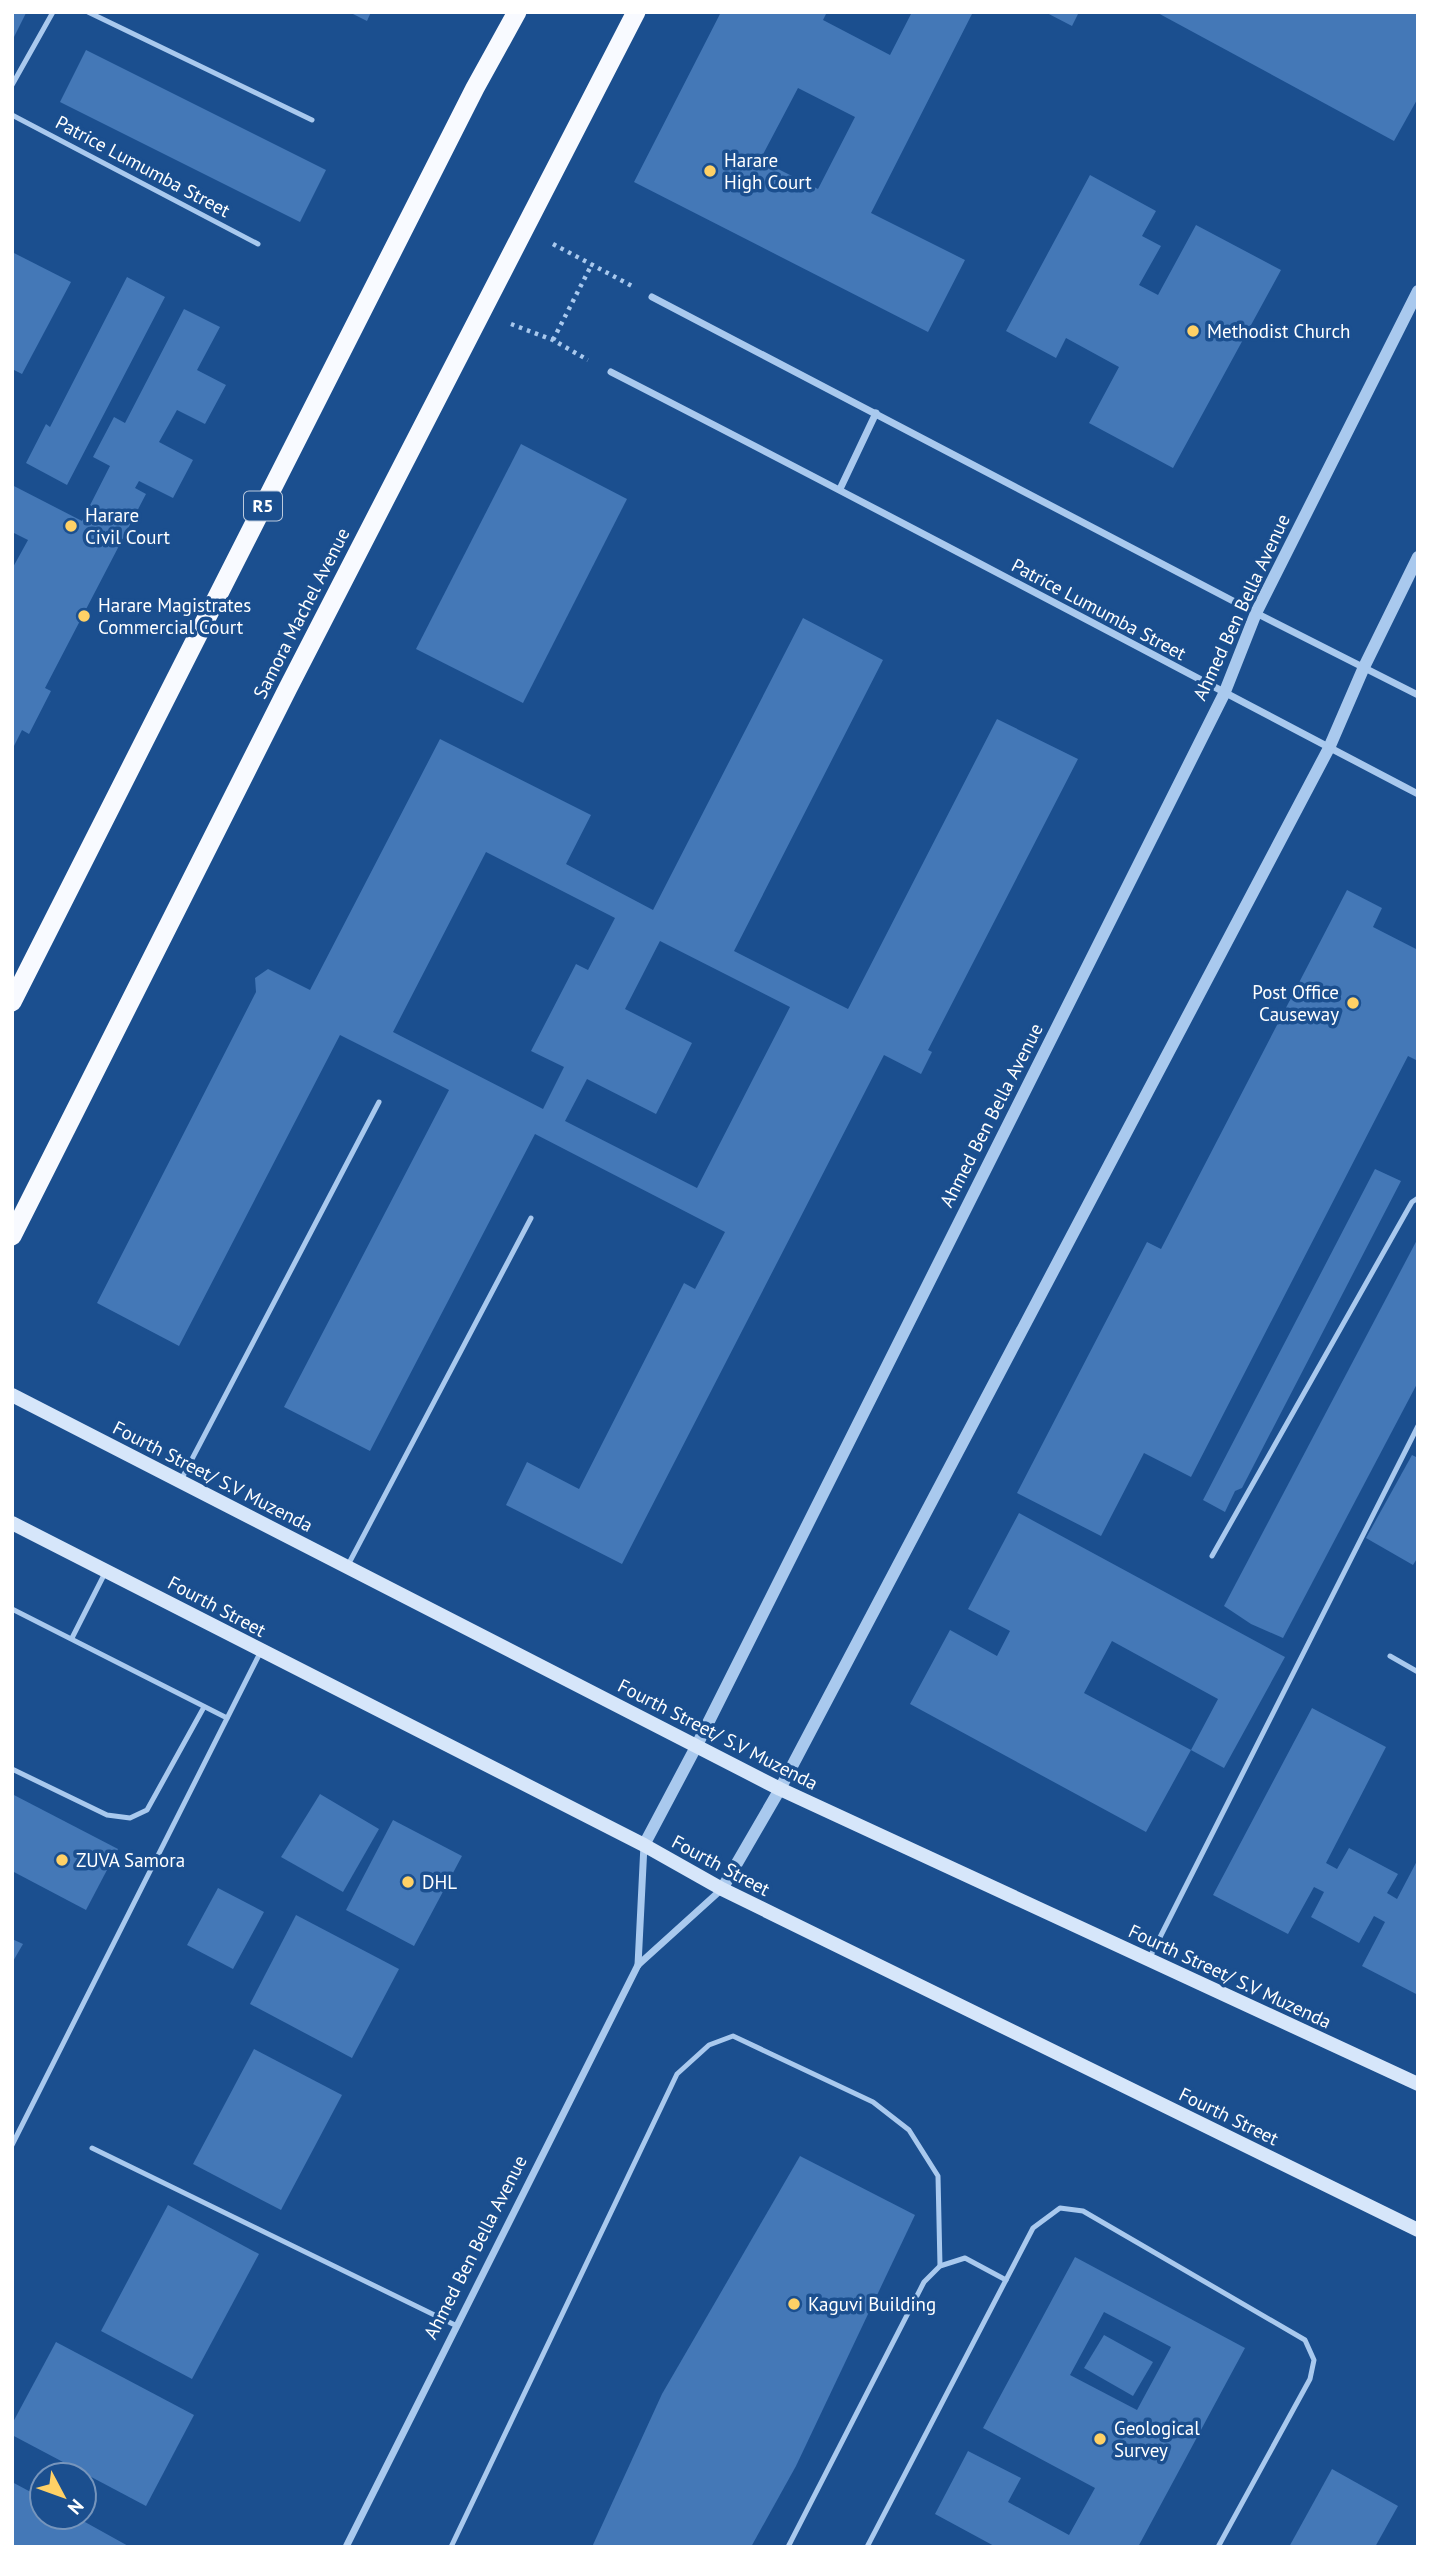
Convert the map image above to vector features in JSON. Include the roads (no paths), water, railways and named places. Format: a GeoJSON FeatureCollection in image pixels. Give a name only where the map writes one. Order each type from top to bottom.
{"type":"FeatureCollection","features":[{"type":"Feature","properties":{"kind":"highway","name":"R5"},"geometry":{"type":"LineString","coordinates":[[12,1002],[475,88],[517,12]]}},
{"type":"Feature","properties":{"kind":"highway","name":"Samora Machel Avenue"},"geometry":{"type":"LineString","coordinates":[[12,1236],[480,313],[636,12]]}},
{"type":"Feature","properties":{"kind":"main road","name":"Fourth Street/ S.V Muzenda"},"geometry":{"type":"LineString","coordinates":[[12,1395],[780,1788],[1418,2084]]}},
{"type":"Feature","properties":{"kind":"main road","name":"Fourth Street"},"geometry":{"type":"LineString","coordinates":[[12,1523],[643,1845],[722,1889],[1418,2230]]}},
{"type":"Feature","properties":{"kind":"street","name":"Ahmed Ben Bella Avenue"},"geometry":{"type":"LineString","coordinates":[[638,1965],[643,1845],[697,1745],[1224,694],[1256,613],[1418,291]]}},
{"type":"Feature","properties":{"kind":"street"},"geometry":{"type":"LineString","coordinates":[[652,297],[1418,695]]}},
{"type":"Feature","properties":{"kind":"street","name":"Patrice Lumumba Street"},"geometry":{"type":"LineString","coordinates":[[611,372],[840,489],[1418,794]]}},
{"type":"Feature","properties":{"kind":"street"},"geometry":{"type":"LineString","coordinates":[[840,489],[876,413]]}},
{"type":"Feature","properties":{"kind":"street","name":"Ahmed Ben Bella Avenue"},"geometry":{"type":"LineString","coordinates":[[346,2547],[638,1965],[722,1889],[780,1788],[1329,748],[1364,667],[1418,557]]}},
{"type":"Feature","properties":{"kind":"lane"},"geometry":{"type":"LineString","coordinates":[[12,85],[53,12]]}},
{"type":"Feature","properties":{"kind":"lane"},"geometry":{"type":"LineString","coordinates":[[88,12],[312,120]]}},
{"type":"Feature","properties":{"kind":"lane","name":"Patrice Lumumba Street"},"geometry":{"type":"LineString","coordinates":[[12,115],[258,244]]}},
{"type":"Feature","properties":{"kind":"lane"},"geometry":{"type":"LineString","coordinates":[[180,1481],[379,1102]]}},
{"type":"Feature","properties":{"kind":"lane"},"geometry":{"type":"LineString","coordinates":[[1212,1556],[1412,1202],[1418,1198]]}},
{"type":"Feature","properties":{"kind":"lane"},"geometry":{"type":"LineString","coordinates":[[347,1567],[531,1217]]}},
{"type":"Feature","properties":{"kind":"lane"},"geometry":{"type":"LineString","coordinates":[[1149,1959],[1418,1426]]}},
{"type":"Feature","properties":{"kind":"lane"},"geometry":{"type":"LineString","coordinates":[[72,1639],[107,1570]]}},
{"type":"Feature","properties":{"kind":"lane"},"geometry":{"type":"LineString","coordinates":[[12,1609],[228,1718]]}},
{"type":"Feature","properties":{"kind":"lane"},"geometry":{"type":"LineString","coordinates":[[12,2145],[261,1651]]}},
{"type":"Feature","properties":{"kind":"lane"},"geometry":{"type":"LineString","coordinates":[[1390,1656],[1418,1672]]}},
{"type":"Feature","properties":{"kind":"lane"},"geometry":{"type":"LineString","coordinates":[[12,1769],[107,1815],[130,1818],[148,1810],[204,1707]]}},
{"type":"Feature","properties":{"kind":"lane"},"geometry":{"type":"LineString","coordinates":[[452,2547],[677,2074],[709,2045],[733,2035],[873,2102],[909,2130],[938,2176],[940,2266]]}},
{"type":"Feature","properties":{"kind":"lane"},"geometry":{"type":"LineString","coordinates":[[92,2148],[457,2326]]}},
{"type":"Feature","properties":{"kind":"lane"},"geometry":{"type":"LineString","coordinates":[[867,2547],[1033,2228],[1060,2208],[1083,2211],[1305,2340],[1314,2360],[1310,2379],[1218,2547]]}},
{"type":"Feature","properties":{"kind":"lane"},"geometry":{"type":"LineString","coordinates":[[788,2547],[924,2282],[940,2266],[965,2258],[1006,2280]]}},
{"type":"Feature","properties":{"kind":"place","name":"Harare High Court"},"geometry":{"type":"Point","coordinates":[710,171]}},
{"type":"Feature","properties":{"kind":"place","name":"Methodist Church"},"geometry":{"type":"Point","coordinates":[1193,331]}},
{"type":"Feature","properties":{"kind":"place","name":"Harare Civil Court"},"geometry":{"type":"Point","coordinates":[71,526]}},
{"type":"Feature","properties":{"kind":"place","name":"Harare Magistrates Commercial Court"},"geometry":{"type":"Point","coordinates":[84,616]}},
{"type":"Feature","properties":{"kind":"place","name":"Post Office Causeway"},"geometry":{"type":"Point","coordinates":[1353,1003]}},
{"type":"Feature","properties":{"kind":"place","name":"ZUVA Samora"},"geometry":{"type":"Point","coordinates":[62,1860]}},
{"type":"Feature","properties":{"kind":"place","name":"DHL"},"geometry":{"type":"Point","coordinates":[408,1882]}},
{"type":"Feature","properties":{"kind":"place","name":"Kaguvi Building"},"geometry":{"type":"Point","coordinates":[794,2304]}},
{"type":"Feature","properties":{"kind":"place","name":"Geological Survey"},"geometry":{"type":"Point","coordinates":[1100,2439]}}]}
